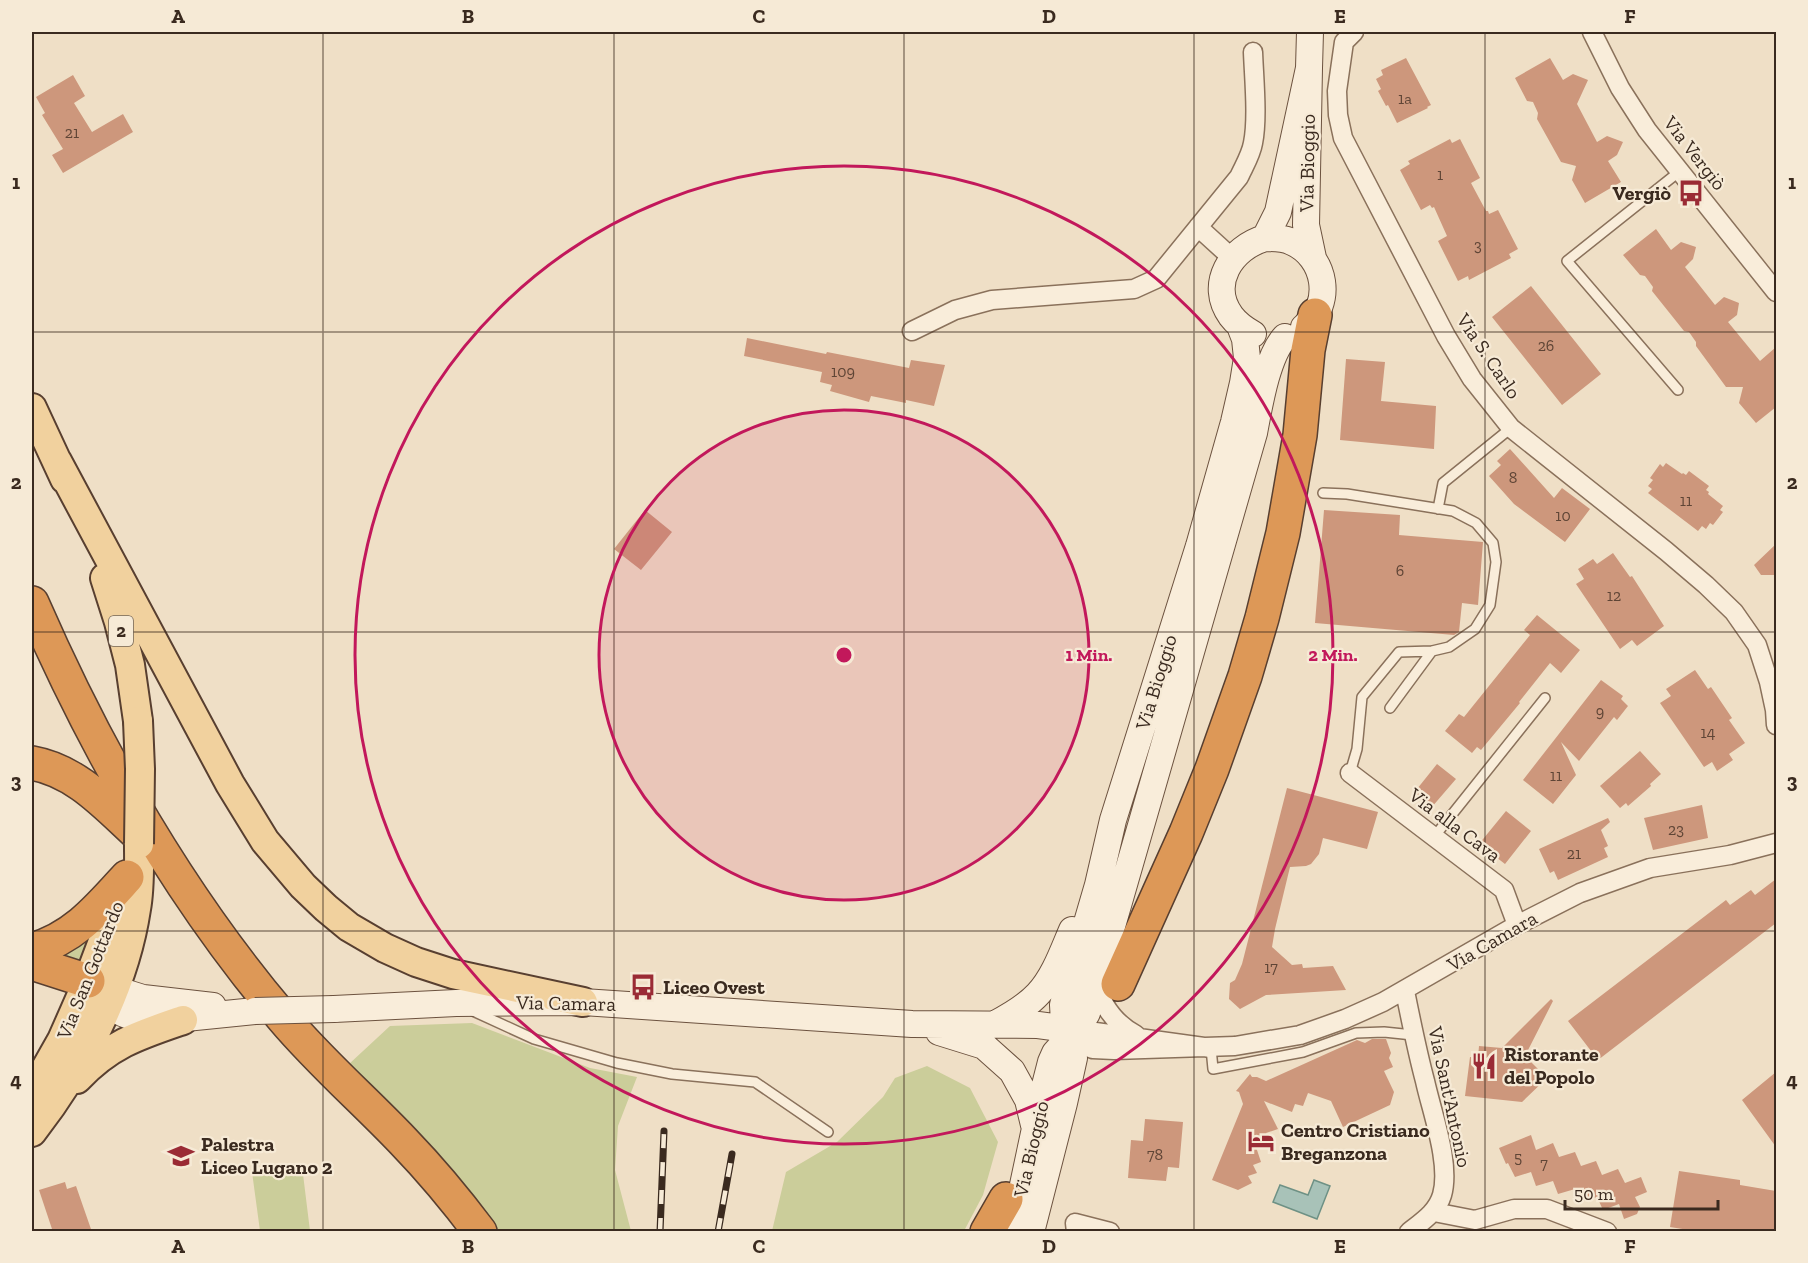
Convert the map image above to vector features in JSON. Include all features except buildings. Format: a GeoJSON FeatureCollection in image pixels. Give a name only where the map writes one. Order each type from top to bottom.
{"type":"FeatureCollection","features":[{"type":"Feature","properties":{"kind":"highway"},"geometry":{"type":"LineString","coordinates":[[1107,982],[1186,833],[1212,769],[1245,676],[1262,618],[1285,522],[1299,435],[1308,350],[1315,315]]}},
{"type":"Feature","properties":{"kind":"highway"},"geometry":{"type":"LineString","coordinates":[[32,603],[56,658],[103,753],[201,913],[285,1020],[405,1143],[447,1189],[480,1232]]}},
{"type":"Feature","properties":{"kind":"highway"},"geometry":{"type":"LineString","coordinates":[[32,763],[53,768],[84,785],[169,864]]}},
{"type":"Feature","properties":{"kind":"highway"},"geometry":{"type":"LineString","coordinates":[[32,950],[72,932],[127,877]]}},
{"type":"Feature","properties":{"kind":"highway"},"geometry":{"type":"LineString","coordinates":[[32,963],[103,991]]}},
{"type":"Feature","properties":{"kind":"highway"},"geometry":{"type":"LineString","coordinates":[[987,1232],[1006,1199]]}},
{"type":"Feature","properties":{"kind":"main road","name":"Via Bioggio"},"geometry":{"type":"LineString","coordinates":[[1013,1232],[1051,1062],[1055,1053],[1083,1021],[1107,982],[1272,358],[1286,337],[1307,325],[1320,304],[1323,286],[1319,268],[1313,258],[1306,225],[1310,32]]}},
{"type":"Feature","properties":{"kind":"main road","name":"Via Bioggio"},"geometry":{"type":"LineString","coordinates":[[1265,238],[1278,212],[1309,68]]}},
{"type":"Feature","properties":{"kind":"main road"},"geometry":{"type":"LineString","coordinates":[[1232,258],[1252,242],[1265,238],[1278,238],[1291,242],[1303,248],[1313,258]]}},
{"type":"Feature","properties":{"kind":"main road","name":"Via Bioggio"},"geometry":{"type":"LineString","coordinates":[[1031,1232],[1074,1058],[1064,1022],[1063,1005],[1098,885],[1113,820],[1199,546],[1243,383],[1247,358],[1245,339],[1240,326],[1230,315],[1224,301],[1222,286],[1225,271],[1232,258]]}},
{"type":"Feature","properties":{"kind":"main road"},"geometry":{"type":"LineString","coordinates":[[1240,326],[1253,335],[1269,339],[1286,337]]}},
{"type":"Feature","properties":{"kind":"main road","name":"Via San Gottardo"},"geometry":{"type":"LineString","coordinates":[[32,408],[87,529],[119,622],[130,665],[138,721],[140,769],[136,908],[130,938],[103,991],[62,1040],[32,1132]]}},
{"type":"Feature","properties":{"kind":"main road"},"geometry":{"type":"LineString","coordinates":[[57,461],[230,783],[265,841],[303,886],[349,927],[384,948],[416,962],[453,974],[583,1002]]}},
{"type":"Feature","properties":{"kind":"main road"},"geometry":{"type":"LineString","coordinates":[[994,1024],[1026,1005],[1039,993],[1048,979],[1082,906],[1113,820]]}},
{"type":"Feature","properties":{"kind":"main road","name":"Via San Gottardo"},"geometry":{"type":"LineString","coordinates":[[103,991],[127,877],[139,844]]}},
{"type":"Feature","properties":{"kind":"main road","name":"Via Camara"},"geometry":{"type":"LineString","coordinates":[[103,991],[122,1013],[156,1022],[255,1011],[456,1003],[583,1002],[912,1024],[1038,1025],[1053,1027],[1070,1037]]}},
{"type":"Feature","properties":{"kind":"main road","name":"Via Camara"},"geometry":{"type":"LineString","coordinates":[[103,991],[255,1011]]}},
{"type":"Feature","properties":{"kind":"main road"},"geometry":{"type":"LineString","coordinates":[[41,1100],[80,1075],[119,1044],[139,1034],[183,1020]]}},
{"type":"Feature","properties":{"kind":"main road"},"geometry":{"type":"LineString","coordinates":[[912,1024],[984,1046],[1012,1071],[1023,1088],[1035,1128]]}},
{"type":"Feature","properties":{"kind":"main road","name":"Via Camara"},"geometry":{"type":"LineString","coordinates":[[912,1024],[1045,1043],[1070,1037]]}},
{"type":"Feature","properties":{"kind":"street","name":"Via S. Carlo"},"geometry":{"type":"LineString","coordinates":[[1354,32],[1344,42],[1337,91],[1338,115],[1343,138],[1446,336],[1472,379],[1511,428],[1666,551],[1734,612],[1757,645],[1769,682],[1776,715]]}},
{"type":"Feature","properties":{"kind":"street","name":"Via Vergiò"},"geometry":{"type":"LineString","coordinates":[[1592,32],[1620,88],[1647,130],[1776,292]]}},
{"type":"Feature","properties":{"kind":"street"},"geometry":{"type":"LineString","coordinates":[[912,331],[955,310],[992,300],[1134,289],[1156,279],[1239,177],[1247,161],[1253,143],[1253,52]]}},
{"type":"Feature","properties":{"kind":"street"},"geometry":{"type":"LineString","coordinates":[[1198,227],[1232,258]]}},
{"type":"Feature","properties":{"kind":"street","name":"Via alla Cava"},"geometry":{"type":"LineString","coordinates":[[1350,773],[1504,890],[1517,925]]}},
{"type":"Feature","properties":{"kind":"street","name":"Via Camara"},"geometry":{"type":"LineString","coordinates":[[1070,1037],[1079,1044],[1092,1049],[1211,1048],[1300,1035],[1345,1019],[1406,991],[1517,925],[1580,893],[1650,868],[1730,855],[1776,843]]}},
{"type":"Feature","properties":{"kind":"street"},"geometry":{"type":"LineString","coordinates":[[1107,982],[1101,999],[1111,1016],[1124,1029],[1140,1037]]}},
{"type":"Feature","properties":{"kind":"street","name":"Via Sant'Antonio"},"geometry":{"type":"LineString","coordinates":[[1406,991],[1413,1035],[1443,1158],[1445,1181],[1442,1197],[1434,1212]]}},
{"type":"Feature","properties":{"kind":"street","name":"Via Camara"},"geometry":{"type":"LineString","coordinates":[[1070,1037],[1088,1031],[1211,1048]]}},
{"type":"Feature","properties":{"kind":"street"},"geometry":{"type":"LineString","coordinates":[[1409,1232],[1434,1212],[1475,1220],[1514,1209],[1547,1209],[1607,1232]]}},
{"type":"Feature","properties":{"kind":"street"},"geometry":{"type":"LineString","coordinates":[[1076,1227],[1110,1232]]}},
{"type":"Feature","properties":{"kind":"lane"},"geometry":{"type":"LineString","coordinates":[[1678,390],[1567,261],[1680,171]]}},
{"type":"Feature","properties":{"kind":"lane"},"geometry":{"type":"LineString","coordinates":[[1438,509],[1443,483],[1511,428]]}},
{"type":"Feature","properties":{"kind":"lane"},"geometry":{"type":"LineString","coordinates":[[1323,493],[1347,494],[1454,511],[1476,523],[1493,543],[1496,562],[1490,605],[1475,629],[1449,647],[1432,651],[1399,652],[1362,698],[1357,749],[1350,773]]}},
{"type":"Feature","properties":{"kind":"lane"},"geometry":{"type":"LineString","coordinates":[[1390,708],[1432,651]]}},
{"type":"Feature","properties":{"kind":"lane"},"geometry":{"type":"LineString","coordinates":[[1434,837],[1545,698]]}},
{"type":"Feature","properties":{"kind":"lane"},"geometry":{"type":"LineString","coordinates":[[456,1003],[534,1038],[617,1063],[672,1074],[754,1082],[828,1132]]}},
{"type":"Feature","properties":{"kind":"lane"},"geometry":{"type":"LineString","coordinates":[[1211,1048],[1213,1069],[1303,1052],[1356,1033],[1384,1032],[1413,1035]]}},
{"type":"Feature","properties":{"kind":"green space"},"geometry":{"type":"Polygon","coordinates":[[[92,930],[85,965],[52,955],[92,930]]]}},
{"type":"Feature","properties":{"kind":"green space"},"geometry":{"type":"Polygon","coordinates":[[[472,1023],[590,1068],[637,1077],[618,1126],[615,1170],[631,1231],[493,1231],[471,1197],[349,1064],[390,1026],[472,1023]]]}},
{"type":"Feature","properties":{"kind":"green space"},"geometry":{"type":"Polygon","coordinates":[[[927,1066],[970,1088],[998,1142],[983,1195],[964,1231],[772,1231],[786,1172],[837,1142],[883,1097],[895,1078],[927,1066]]]}},
{"type":"Feature","properties":{"kind":"green space"},"geometry":{"type":"Polygon","coordinates":[[[302,1166],[310,1231],[260,1231],[252,1172],[302,1166]]]}},
{"type":"Feature","properties":{"kind":"shaded area"},"geometry":{"type":"Polygon","coordinates":[[[1314,1180],[1330,1186],[1317,1219],[1273,1202],[1280,1185],[1308,1195],[1314,1180]]]}},
{"type":"Feature","properties":{"kind":"railway"},"geometry":{"type":"LineString","coordinates":[[660,1232],[664,1131]]}},
{"type":"Feature","properties":{"kind":"railway"},"geometry":{"type":"LineString","coordinates":[[718,1232],[732,1154]]}},
{"type":"Feature","properties":{"kind":"place","name":"Vergiò"},"geometry":{"type":"Point","coordinates":[1691,193]}},
{"type":"Feature","properties":{"kind":"place","name":"Liceo Ovest"},"geometry":{"type":"Point","coordinates":[643,987]}},
{"type":"Feature","properties":{"kind":"place","name":"Ristorante del Popolo"},"geometry":{"type":"Point","coordinates":[1484,1066]}},
{"type":"Feature","properties":{"kind":"place","name":"Centro Cristiano Breganzona"},"geometry":{"type":"Point","coordinates":[1261,1141]}},
{"type":"Feature","properties":{"kind":"place","name":"Palestra Liceo Lugano 2"},"geometry":{"type":"Point","coordinates":[181,1156]}}]}
